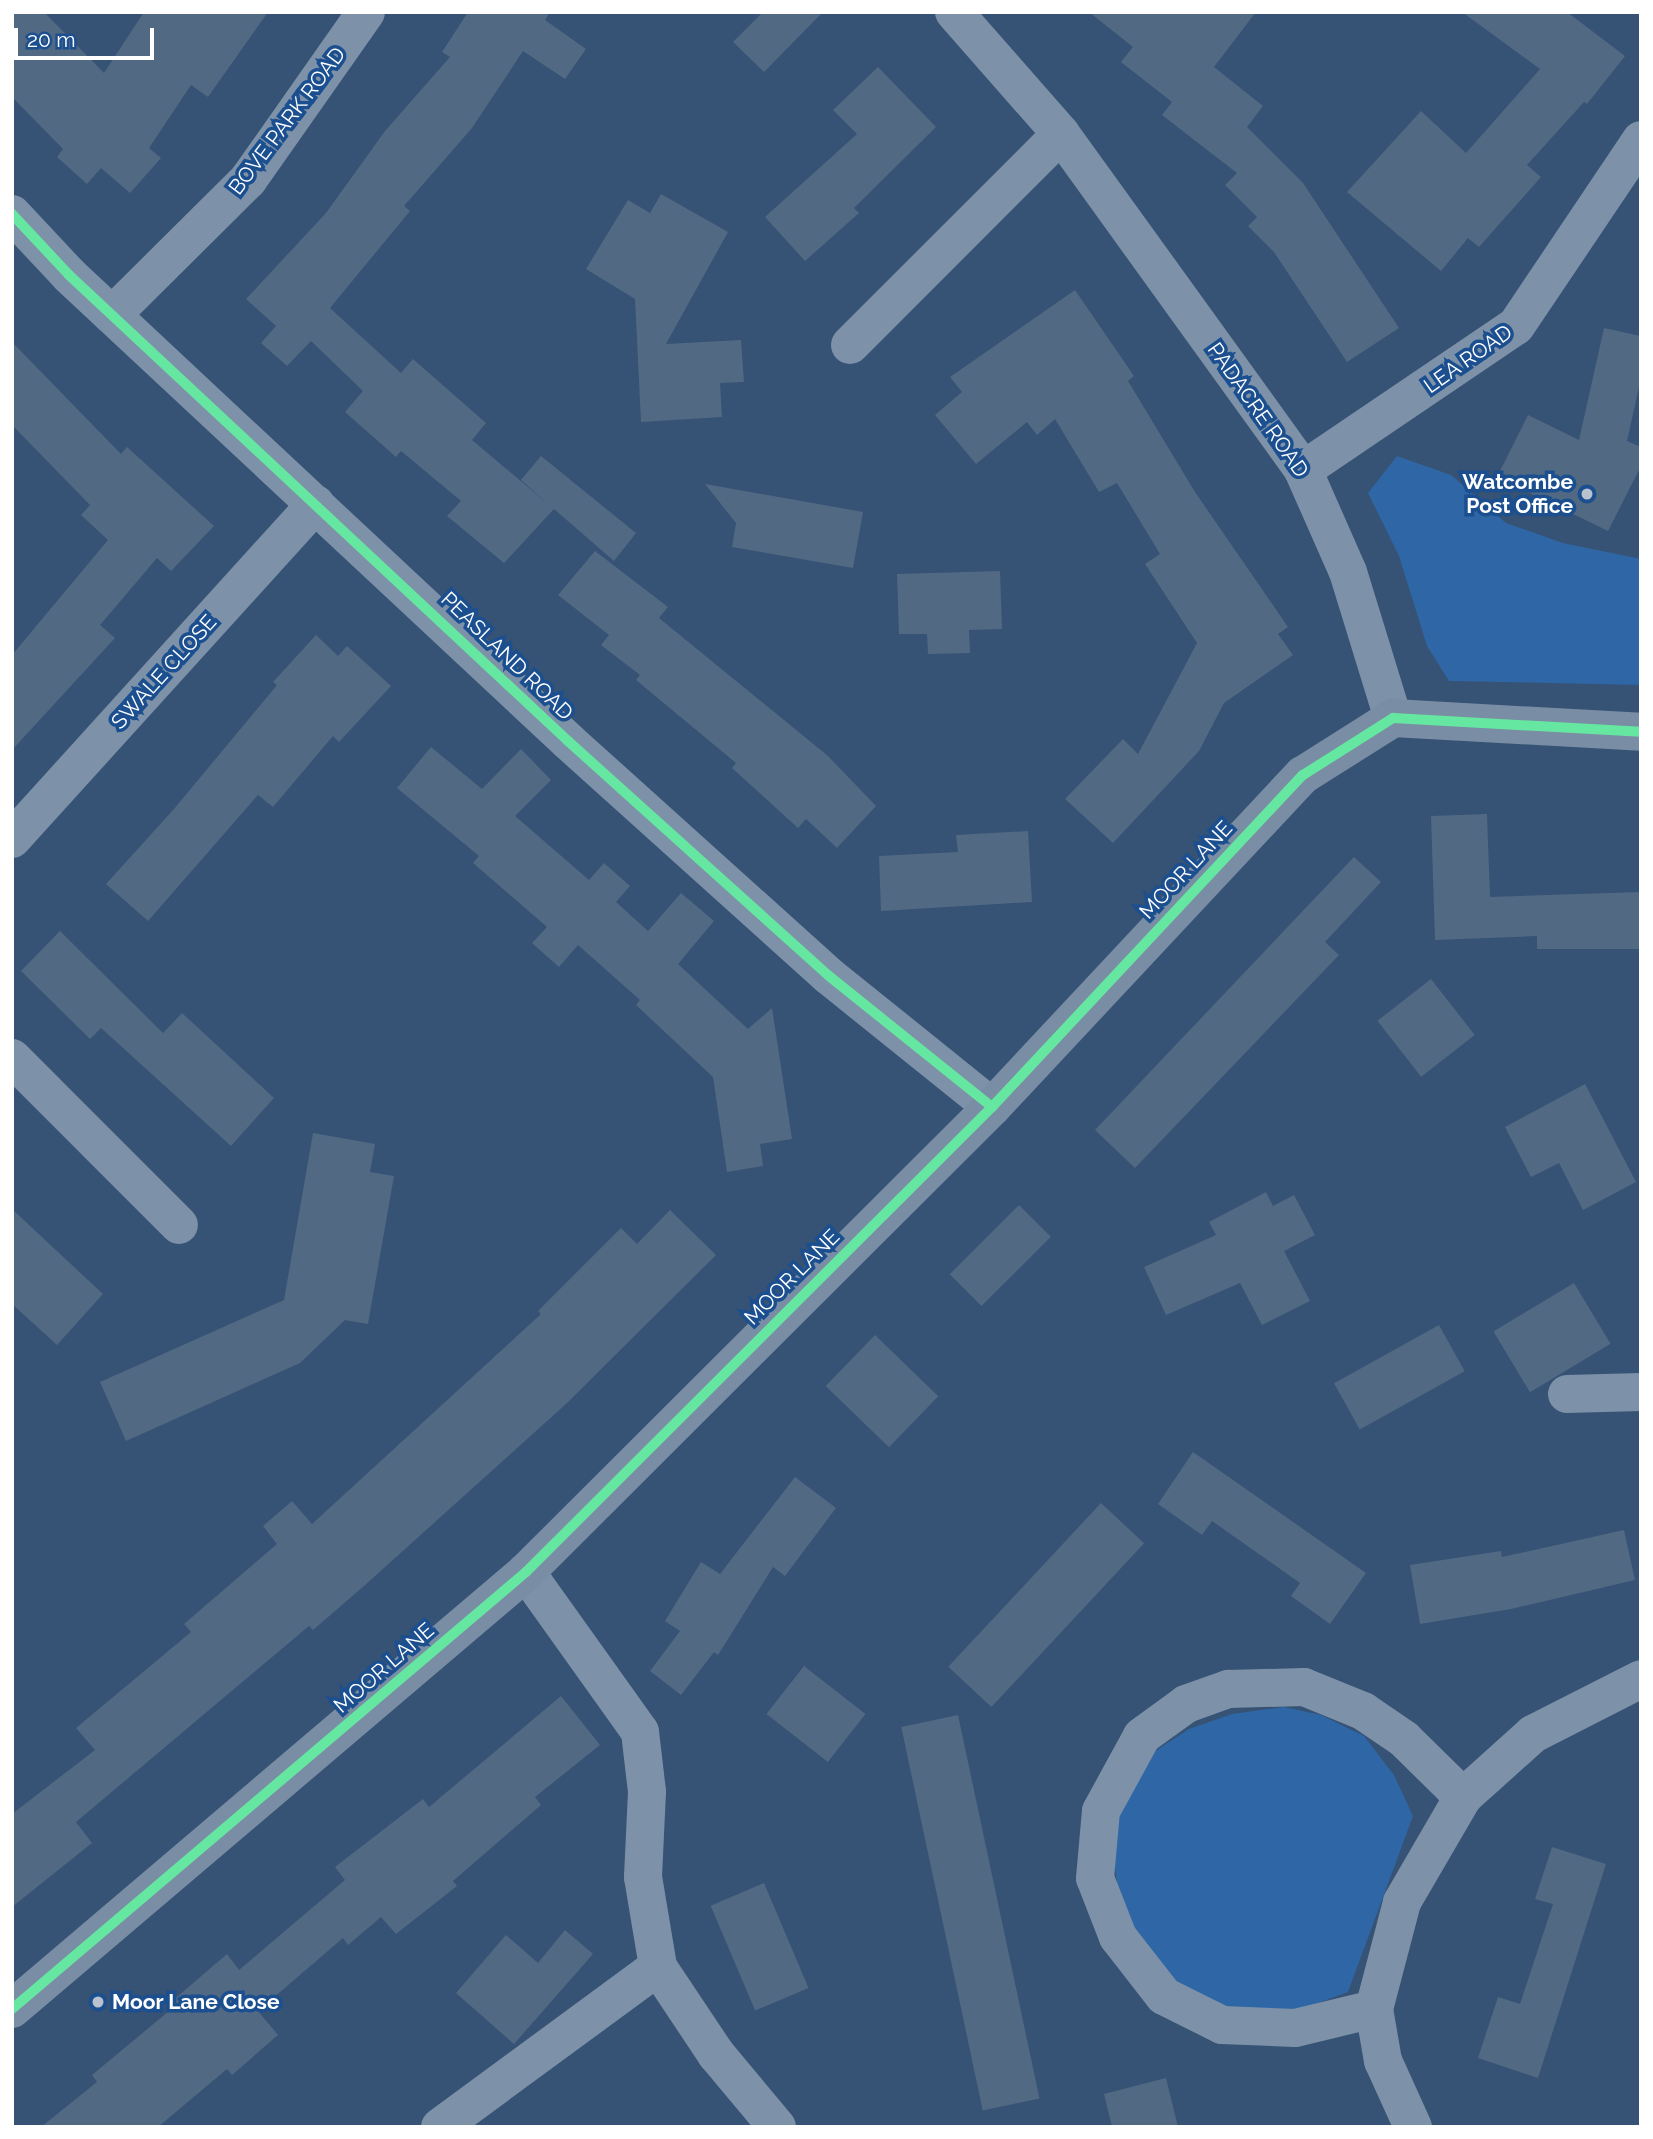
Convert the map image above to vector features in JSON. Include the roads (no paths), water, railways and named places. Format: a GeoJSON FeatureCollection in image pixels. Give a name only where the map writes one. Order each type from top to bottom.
{"type":"FeatureCollection","features":[{"type":"Feature","properties":{"kind":"street","name":"BOVE PARK ROAD"},"geometry":{"type":"LineString","coordinates":[[112,315],[248,180],[366,12]]}},
{"type":"Feature","properties":{"kind":"street","name":"PADACRE ROAD"},"geometry":{"type":"LineString","coordinates":[[954,12],[1061,134],[1303,470],[1348,572],[1393,718]]}},
{"type":"Feature","properties":{"kind":"street"},"geometry":{"type":"LineString","coordinates":[[850,345],[1061,134]]}},
{"type":"Feature","properties":{"kind":"street","name":"LEA ROAD"},"geometry":{"type":"LineString","coordinates":[[1303,470],[1516,326],[1641,140]]}},
{"type":"Feature","properties":{"kind":"street","name":"PEASLAND ROAD"},"geometry":{"type":"LineString","coordinates":[[12,214],[112,315],[819,967],[992,1107]]}},
{"type":"Feature","properties":{"kind":"street","name":"SWALE CLOSE"},"geometry":{"type":"LineString","coordinates":[[12,839],[316,504]]}},
{"type":"Feature","properties":{"kind":"street"},"geometry":{"type":"LineString","coordinates":[[1393,718],[1641,732]]}},
{"type":"Feature","properties":{"kind":"street","name":"MOOR LANE"},"geometry":{"type":"LineString","coordinates":[[12,2009],[526,1572],[992,1107],[1303,775],[1393,718]]}},
{"type":"Feature","properties":{"kind":"street"},"geometry":{"type":"LineString","coordinates":[[12,1058],[179,1224]]}},
{"type":"Feature","properties":{"kind":"street"},"geometry":{"type":"LineString","coordinates":[[1567,1394],[1641,1392]]}},
{"type":"Feature","properties":{"kind":"street"},"geometry":{"type":"LineString","coordinates":[[526,1572],[640,1732],[647,1792],[643,1877],[658,1967],[716,2054],[777,2127]]}},
{"type":"Feature","properties":{"kind":"street"},"geometry":{"type":"LineString","coordinates":[[1413,2127],[1383,2061],[1374,2009],[1402,1902],[1463,1797],[1533,1734],[1641,1679]]}},
{"type":"Feature","properties":{"kind":"street"},"geometry":{"type":"LineString","coordinates":[[1374,2009],[1295,2028],[1222,2025],[1164,1996],[1118,1937],[1095,1878],[1101,1811],[1142,1736],[1186,1704],[1228,1689],[1304,1687],[1363,1711],[1405,1739],[1463,1797]]}},
{"type":"Feature","properties":{"kind":"street"},"geometry":{"type":"LineString","coordinates":[[440,2127],[658,1967]]}},
{"type":"Feature","properties":{"kind":"place","name":"Watcombe Post Office"},"geometry":{"type":"Point","coordinates":[1587,494]}},
{"type":"Feature","properties":{"kind":"place","name":"Moor Lane Close"},"geometry":{"type":"Point","coordinates":[98,2002]}}]}
